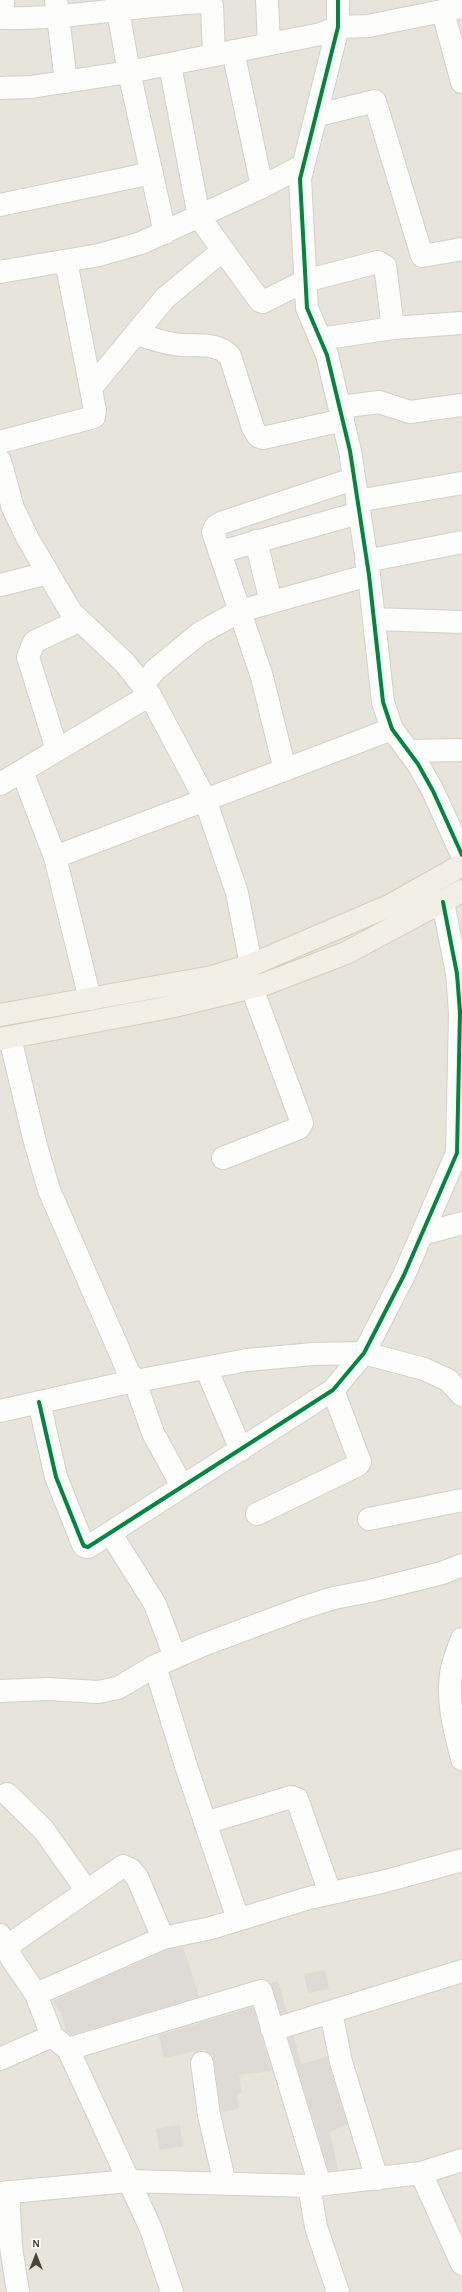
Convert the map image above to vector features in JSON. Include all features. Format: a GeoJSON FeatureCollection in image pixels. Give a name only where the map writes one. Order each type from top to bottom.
{"type":"FeatureCollection","features":[{"type":"Feature","properties":{"kind":"main road"},"geometry":{"type":"LineString","coordinates":[[0,1015],[212,977],[251,965],[391,905],[462,865]]}},
{"type":"Feature","properties":{"kind":"main road"},"geometry":{"type":"LineString","coordinates":[[5,1038],[170,1008],[252,988],[346,953],[462,891]]}},
{"type":"Feature","properties":{"kind":"street"},"geometry":{"type":"LineString","coordinates":[[267,0],[269,44]]}},
{"type":"Feature","properties":{"kind":"street"},"geometry":{"type":"LineString","coordinates":[[338,0],[338,27],[332,46],[318,115],[302,166],[300,179],[307,308],[327,355],[342,414],[368,568],[383,702],[392,729],[408,751],[433,791],[462,855]]}},
{"type":"Feature","properties":{"kind":"street"},"geometry":{"type":"LineString","coordinates":[[2,12],[178,1],[210,3],[262,187]]}},
{"type":"Feature","properties":{"kind":"street"},"geometry":{"type":"LineString","coordinates":[[116,5],[129,72],[165,233]]}},
{"type":"Feature","properties":{"kind":"street"},"geometry":{"type":"LineString","coordinates":[[56,8],[66,82]]}},
{"type":"Feature","properties":{"kind":"street"},"geometry":{"type":"LineString","coordinates":[[0,88],[31,87],[170,65],[321,34],[338,27],[368,26],[453,9],[462,82]]}},
{"type":"Feature","properties":{"kind":"street"},"geometry":{"type":"LineString","coordinates":[[170,65],[199,217],[222,251],[260,301],[263,302],[305,281],[378,262],[385,266],[393,328]]}},
{"type":"Feature","properties":{"kind":"street"},"geometry":{"type":"LineString","coordinates":[[318,115],[374,102],[422,256],[462,249]]}},
{"type":"Feature","properties":{"kind":"street"},"geometry":{"type":"LineString","coordinates":[[0,272],[66,261],[141,243],[262,187],[302,166]]}},
{"type":"Feature","properties":{"kind":"street"},"geometry":{"type":"LineString","coordinates":[[0,205],[152,173]]}},
{"type":"Feature","properties":{"kind":"street"},"geometry":{"type":"LineString","coordinates":[[91,388],[137,334],[165,298],[222,251]]}},
{"type":"Feature","properties":{"kind":"street"},"geometry":{"type":"LineString","coordinates":[[0,442],[94,417],[95,410],[66,261]]}},
{"type":"Feature","properties":{"kind":"street"},"geometry":{"type":"LineString","coordinates":[[320,339],[393,328],[462,323]]}},
{"type":"Feature","properties":{"kind":"street"},"geometry":{"type":"LineString","coordinates":[[137,334],[175,344],[214,346],[223,349],[230,356],[253,428],[258,436],[263,438],[379,402],[410,412],[462,405]]}},
{"type":"Feature","properties":{"kind":"street"},"geometry":{"type":"LineString","coordinates":[[0,461],[7,508],[28,539],[78,621],[125,663],[146,690],[205,799],[236,892],[251,965]]}},
{"type":"Feature","properties":{"kind":"street"},"geometry":{"type":"LineString","coordinates":[[285,770],[262,677],[213,532],[216,526],[353,479]]}},
{"type":"Feature","properties":{"kind":"street"},"geometry":{"type":"LineString","coordinates":[[220,552],[358,507],[462,483]]}},
{"type":"Feature","properties":{"kind":"street"},"geometry":{"type":"LineString","coordinates":[[256,541],[271,602]]}},
{"type":"Feature","properties":{"kind":"street"},"geometry":{"type":"LineString","coordinates":[[0,784],[57,750],[146,690],[155,670],[200,633],[240,611],[271,602],[368,568],[462,542]]}},
{"type":"Feature","properties":{"kind":"street"},"geometry":{"type":"LineString","coordinates":[[0,585],[48,573]]}},
{"type":"Feature","properties":{"kind":"street"},"geometry":{"type":"LineString","coordinates":[[374,618],[462,622]]}},
{"type":"Feature","properties":{"kind":"street"},"geometry":{"type":"LineString","coordinates":[[57,750],[28,657],[34,642],[78,621]]}},
{"type":"Feature","properties":{"kind":"street"},"geometry":{"type":"LineString","coordinates":[[55,857],[392,729]]}},
{"type":"Feature","properties":{"kind":"street"},"geometry":{"type":"LineString","coordinates":[[408,751],[462,750]]}},
{"type":"Feature","properties":{"kind":"street"},"geometry":{"type":"LineString","coordinates":[[22,771],[55,857],[90,999]]}},
{"type":"Feature","properties":{"kind":"street"},"geometry":{"type":"LineString","coordinates":[[39,1402],[56,1478],[84,1546],[88,1547],[111,1534],[182,1486],[241,1450],[333,1390],[364,1353],[423,1234],[460,1152],[460,1012],[455,927],[443,902]]}},
{"type":"Feature","properties":{"kind":"street"},"geometry":{"type":"LineString","coordinates":[[223,1158],[299,1128],[302,1123],[252,988]]}},
{"type":"Feature","properties":{"kind":"street"},"geometry":{"type":"LineString","coordinates":[[5,1038],[49,1190],[128,1371],[136,1382],[154,1433],[182,1486]]}},
{"type":"Feature","properties":{"kind":"street"},"geometry":{"type":"LineString","coordinates":[[423,1234],[462,1223]]}},
{"type":"Feature","properties":{"kind":"street"},"geometry":{"type":"LineString","coordinates":[[0,1411],[120,1384],[272,1356],[364,1353],[424,1369],[448,1380],[462,1395]]}},
{"type":"Feature","properties":{"kind":"street"},"geometry":{"type":"LineString","coordinates":[[206,1368],[241,1450]]}},
{"type":"Feature","properties":{"kind":"street"},"geometry":{"type":"LineString","coordinates":[[257,1514],[358,1466],[360,1462],[333,1390]]}},
{"type":"Feature","properties":{"kind":"street"},"geometry":{"type":"LineString","coordinates":[[369,1519],[462,1500]]}},
{"type":"Feature","properties":{"kind":"street"},"geometry":{"type":"LineString","coordinates":[[111,1534],[155,1604],[175,1657]]}},
{"type":"Feature","properties":{"kind":"street"},"geometry":{"type":"LineString","coordinates":[[0,1691],[48,1689],[98,1692],[118,1688],[155,1666],[203,1645],[334,1598],[370,1591],[442,1573],[462,1565]]}},
{"type":"Feature","properties":{"kind":"street"},"geometry":{"type":"LineString","coordinates":[[462,1639],[451,1673],[450,1699],[452,1718],[462,1759]]}},
{"type":"Feature","properties":{"kind":"street"},"geometry":{"type":"LineString","coordinates":[[155,1666],[205,1823],[238,1919]]}},
{"type":"Feature","properties":{"kind":"street"},"geometry":{"type":"LineString","coordinates":[[7,1794],[43,1829],[87,1891]]}},
{"type":"Feature","properties":{"kind":"street"},"geometry":{"type":"LineString","coordinates":[[205,1823],[291,1797],[297,1800],[330,1893]]}},
{"type":"Feature","properties":{"kind":"street"},"geometry":{"type":"LineString","coordinates":[[36,1994],[163,1938],[210,1928],[330,1893],[382,1882],[462,1860]]}},
{"type":"Feature","properties":{"kind":"street"},"geometry":{"type":"LineString","coordinates":[[163,1938],[137,1877],[130,1869],[123,1866],[5,1952],[36,1994],[128,2181],[151,2229],[172,2292]]}},
{"type":"Feature","properties":{"kind":"street"},"geometry":{"type":"LineString","coordinates":[[272,2030],[462,1971]]}},
{"type":"Feature","properties":{"kind":"street"},"geometry":{"type":"LineString","coordinates":[[0,2058],[261,1991],[314,2185],[316,2227],[332,2290]]}},
{"type":"Feature","properties":{"kind":"street"},"geometry":{"type":"LineString","coordinates":[[331,2012],[341,2062],[377,2179]]}},
{"type":"Feature","properties":{"kind":"street"},"geometry":{"type":"LineString","coordinates":[[202,2063],[209,2115],[225,2184]]}},
{"type":"Feature","properties":{"kind":"street"},"geometry":{"type":"LineString","coordinates":[[18,2292],[4,2192],[128,2181],[314,2185],[421,2173],[462,2160]]}},
{"type":"Feature","properties":{"kind":"street"},"geometry":{"type":"LineString","coordinates":[[421,2173],[462,2264]]}},
{"type":"Feature","properties":{"kind":"shaded area"},"geometry":{"type":"Polygon","coordinates":[[[0,0],[462,0],[462,2292],[0,2292],[0,0]]]}},
{"type":"Feature","properties":{"kind":"building"},"geometry":{"type":"Polygon","coordinates":[[[183,1947],[199,1997],[71,2035],[66,2031],[61,2011],[59,2012],[54,2000],[167,1950],[183,1947]]]}},
{"type":"Feature","properties":{"kind":"building"},"geometry":{"type":"Polygon","coordinates":[[[325,1970],[329,1989],[308,1993],[304,1974],[325,1970]]]}},
{"type":"Feature","properties":{"kind":"building"},"geometry":{"type":"Polygon","coordinates":[[[278,1981],[287,2012],[281,2014],[270,1983],[278,1981]]]}},
{"type":"Feature","properties":{"kind":"building"},"geometry":{"type":"Polygon","coordinates":[[[253,2007],[272,2071],[239,2075],[242,2093],[237,2093],[239,2109],[221,2112],[212,2055],[204,2049],[164,2058],[159,2035],[253,2007]]]}},
{"type":"Feature","properties":{"kind":"building"},"geometry":{"type":"Polygon","coordinates":[[[294,2036],[301,2064],[327,2057],[347,2124],[330,2132],[338,2170],[329,2171],[288,2038],[294,2036]]]}},
{"type":"Feature","properties":{"kind":"building"},"geometry":{"type":"Polygon","coordinates":[[[180,2125],[183,2146],[160,2150],[156,2129],[180,2125]]]}},
{"type":"Feature","properties":{"kind":"cycle path"},"geometry":{"type":"LineString","coordinates":[[338,0],[338,27],[300,179],[307,308],[327,355],[350,451],[369,575],[383,702],[392,729],[418,764],[433,791],[462,855]]}},
{"type":"Feature","properties":{"kind":"cycle path"},"geometry":{"type":"LineString","coordinates":[[39,1402],[56,1477],[82,1542],[84,1546],[88,1547],[333,1390],[364,1353],[404,1275],[457,1153],[460,1012],[457,974],[443,902]]}}]}
